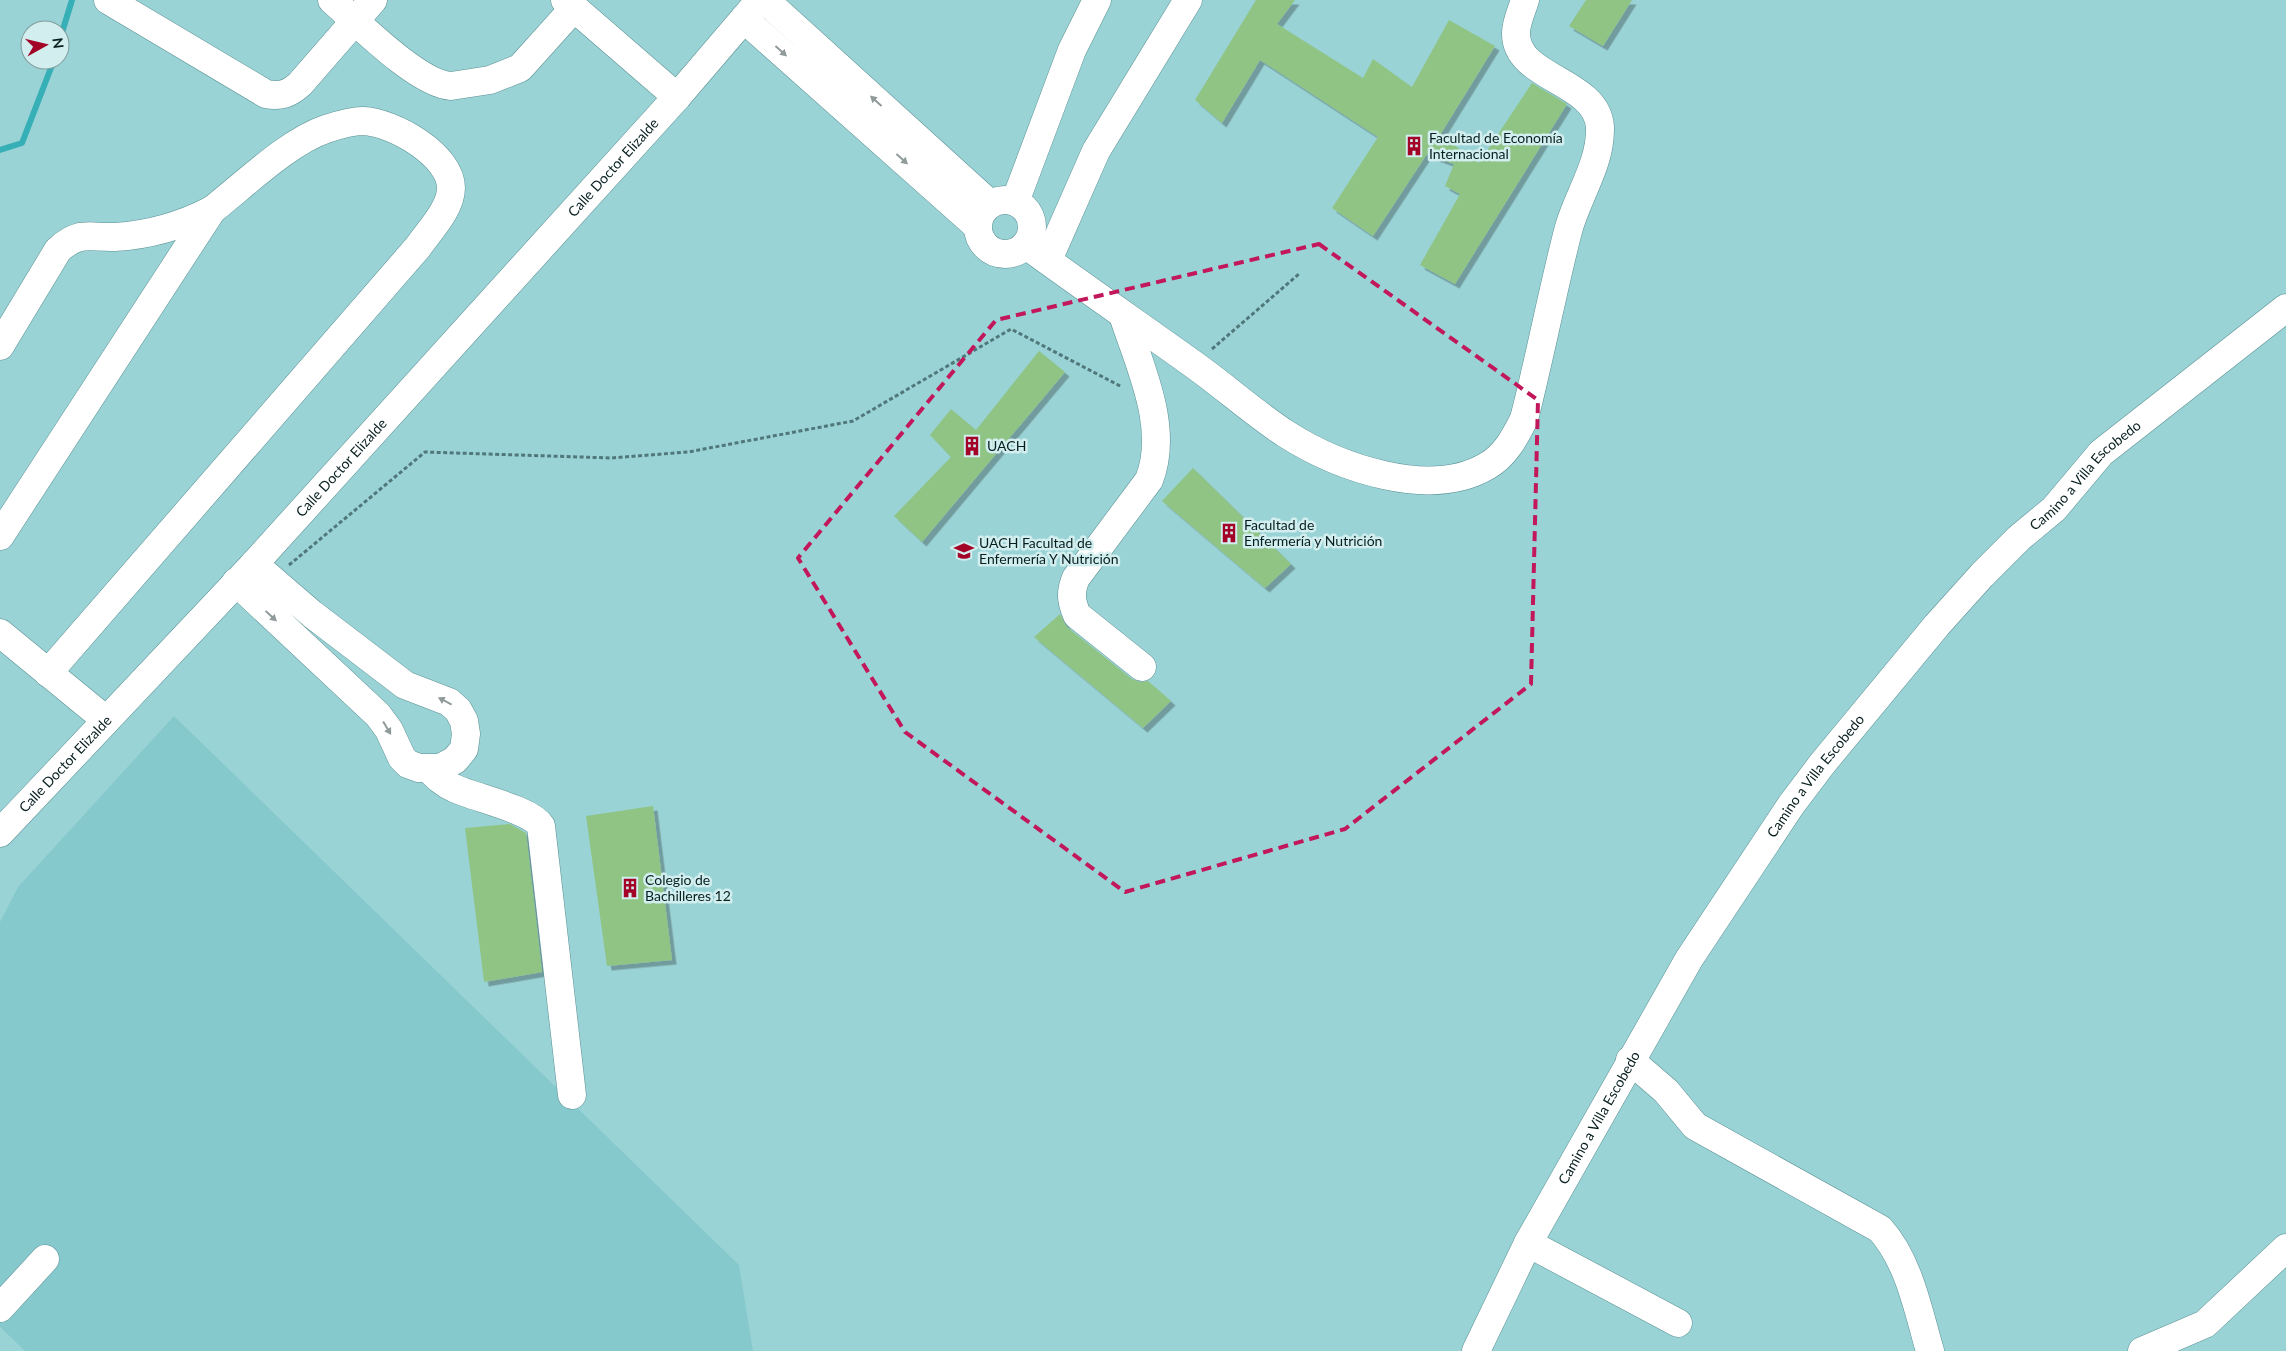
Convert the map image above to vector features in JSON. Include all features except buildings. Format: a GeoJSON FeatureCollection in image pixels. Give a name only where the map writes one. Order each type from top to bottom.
{"type":"FeatureCollection","features":[{"type":"Feature","properties":{"kind":"street"},"geometry":{"type":"LineString","coordinates":[[108,0],[266,94],[276,96],[285,94],[300,84],[373,0]]}},
{"type":"Feature","properties":{"kind":"street"},"geometry":{"type":"LineString","coordinates":[[332,0],[416,72],[445,86],[457,86],[490,80],[520,68],[569,4],[676,97]]}},
{"type":"Feature","properties":{"kind":"street"},"geometry":{"type":"LineString","coordinates":[[765,0],[994,210]]}},
{"type":"Feature","properties":{"kind":"street"},"geometry":{"type":"LineString","coordinates":[[1097,0],[994,210],[982,242],[995,253],[1037,253],[1287,434],[1326,456],[1392,477],[1430,480],[1470,474],[1488,465],[1506,449],[1524,419],[1568,229],[1596,159],[1600,125],[1590,104],[1582,96],[1532,64],[1519,46],[1516,32],[1525,0]]}},
{"type":"Feature","properties":{"kind":"street"},"geometry":{"type":"LineString","coordinates":[[1037,253],[1096,151],[1188,0]]}},
{"type":"Feature","properties":{"kind":"street"},"geometry":{"type":"LineString","coordinates":[[752,9],[994,210],[1028,212],[1032,220],[1037,253]]}},
{"type":"Feature","properties":{"kind":"street","name":"Calle Doctor Elizalde"},"geometry":{"type":"LineString","coordinates":[[0,833],[106,720],[254,575],[752,9]]}},
{"type":"Feature","properties":{"kind":"street"},"geometry":{"type":"LineString","coordinates":[[0,346],[58,250],[66,242],[77,236],[88,234],[115,236],[175,226],[212,210],[297,144],[325,129],[348,122],[365,121],[376,124],[422,145],[436,156],[444,168],[451,188],[448,204],[418,247],[48,673]]}},
{"type":"Feature","properties":{"kind":"street"},"geometry":{"type":"LineString","coordinates":[[0,536],[212,210]]}},
{"type":"Feature","properties":{"kind":"street","name":"Camino a Villa Escobedo"},"geometry":{"type":"LineString","coordinates":[[1476,1351],[1528,1243],[1630,1060],[1689,958],[1791,806],[1937,625],[1994,563],[2054,509],[2101,453],[2286,308]]}},
{"type":"Feature","properties":{"kind":"street"},"geometry":{"type":"LineString","coordinates":[[1122,315],[1151,402],[1156,456],[1149,480],[1076,578],[1071,589],[1072,602],[1077,615],[1142,667]]}},
{"type":"Feature","properties":{"kind":"street"},"geometry":{"type":"LineString","coordinates":[[254,575],[312,614],[404,686],[449,702],[458,710],[464,720],[466,734],[464,749],[455,760],[440,768],[429,769],[408,764],[402,758],[389,730],[378,714],[318,659],[254,575]]}},
{"type":"Feature","properties":{"kind":"street"},"geometry":{"type":"LineString","coordinates":[[0,633],[106,720]]}},
{"type":"Feature","properties":{"kind":"street"},"geometry":{"type":"LineString","coordinates":[[318,659],[339,635]]}},
{"type":"Feature","properties":{"kind":"street"},"geometry":{"type":"LineString","coordinates":[[360,697],[384,670]]}},
{"type":"Feature","properties":{"kind":"street"},"geometry":{"type":"LineString","coordinates":[[429,769],[441,781],[454,788],[530,815],[541,826],[572,1094]]}},
{"type":"Feature","properties":{"kind":"street"},"geometry":{"type":"LineString","coordinates":[[1630,1060],[1666,1091],[1695,1126],[1880,1229],[1891,1242],[1908,1278],[1930,1351]]}},
{"type":"Feature","properties":{"kind":"street"},"geometry":{"type":"LineString","coordinates":[[1528,1243],[1678,1323]]}},
{"type":"Feature","properties":{"kind":"street"},"geometry":{"type":"LineString","coordinates":[[2142,1351],[2205,1324],[2286,1248]]}},
{"type":"Feature","properties":{"kind":"street"},"geometry":{"type":"LineString","coordinates":[[0,1308],[45,1259]]}},
{"type":"Feature","properties":{"kind":"path"},"geometry":{"type":"LineString","coordinates":[[1194,365],[1300,273]]}},
{"type":"Feature","properties":{"kind":"path"},"geometry":{"type":"LineString","coordinates":[[254,575],[425,452],[611,458],[688,452],[853,421],[1011,328],[1151,402]]}},
{"type":"Feature","properties":{"kind":"highlighted area"},"geometry":{"type":"Polygon","coordinates":[[[1319,244],[1538,400],[1531,684],[1345,829],[1125,892],[905,732],[798,558],[996,320],[1319,244]]]}},
{"type":"Feature","properties":{"kind":"shaded area"},"geometry":{"type":"Polygon","coordinates":[[[174,716],[739,1265],[753,1351],[25,1351],[0,1327],[0,922],[18,887],[174,716]]]}},
{"type":"Feature","properties":{"kind":"waterway"},"geometry":{"type":"LineString","coordinates":[[66,20],[72,0]]}},
{"type":"Feature","properties":{"kind":"waterway"},"geometry":{"type":"LineString","coordinates":[[0,150],[22,143],[50,70]]}},
{"type":"Feature","properties":{"kind":"place","name":"Facultad de Economía Internacional"},"geometry":{"type":"Point","coordinates":[1414,146]}},
{"type":"Feature","properties":{"kind":"place","name":"UACH"},"geometry":{"type":"Point","coordinates":[972,446]}},
{"type":"Feature","properties":{"kind":"place","name":"Facultad de Enfermería y Nutrición"},"geometry":{"type":"Point","coordinates":[1229,533]}},
{"type":"Feature","properties":{"kind":"place","name":"UACH Facultad de Enfermería Y Nutrición"},"geometry":{"type":"Point","coordinates":[964,551]}},
{"type":"Feature","properties":{"kind":"place","name":"Colegio de Bachilleres 12"},"geometry":{"type":"Point","coordinates":[630,888]}}]}
